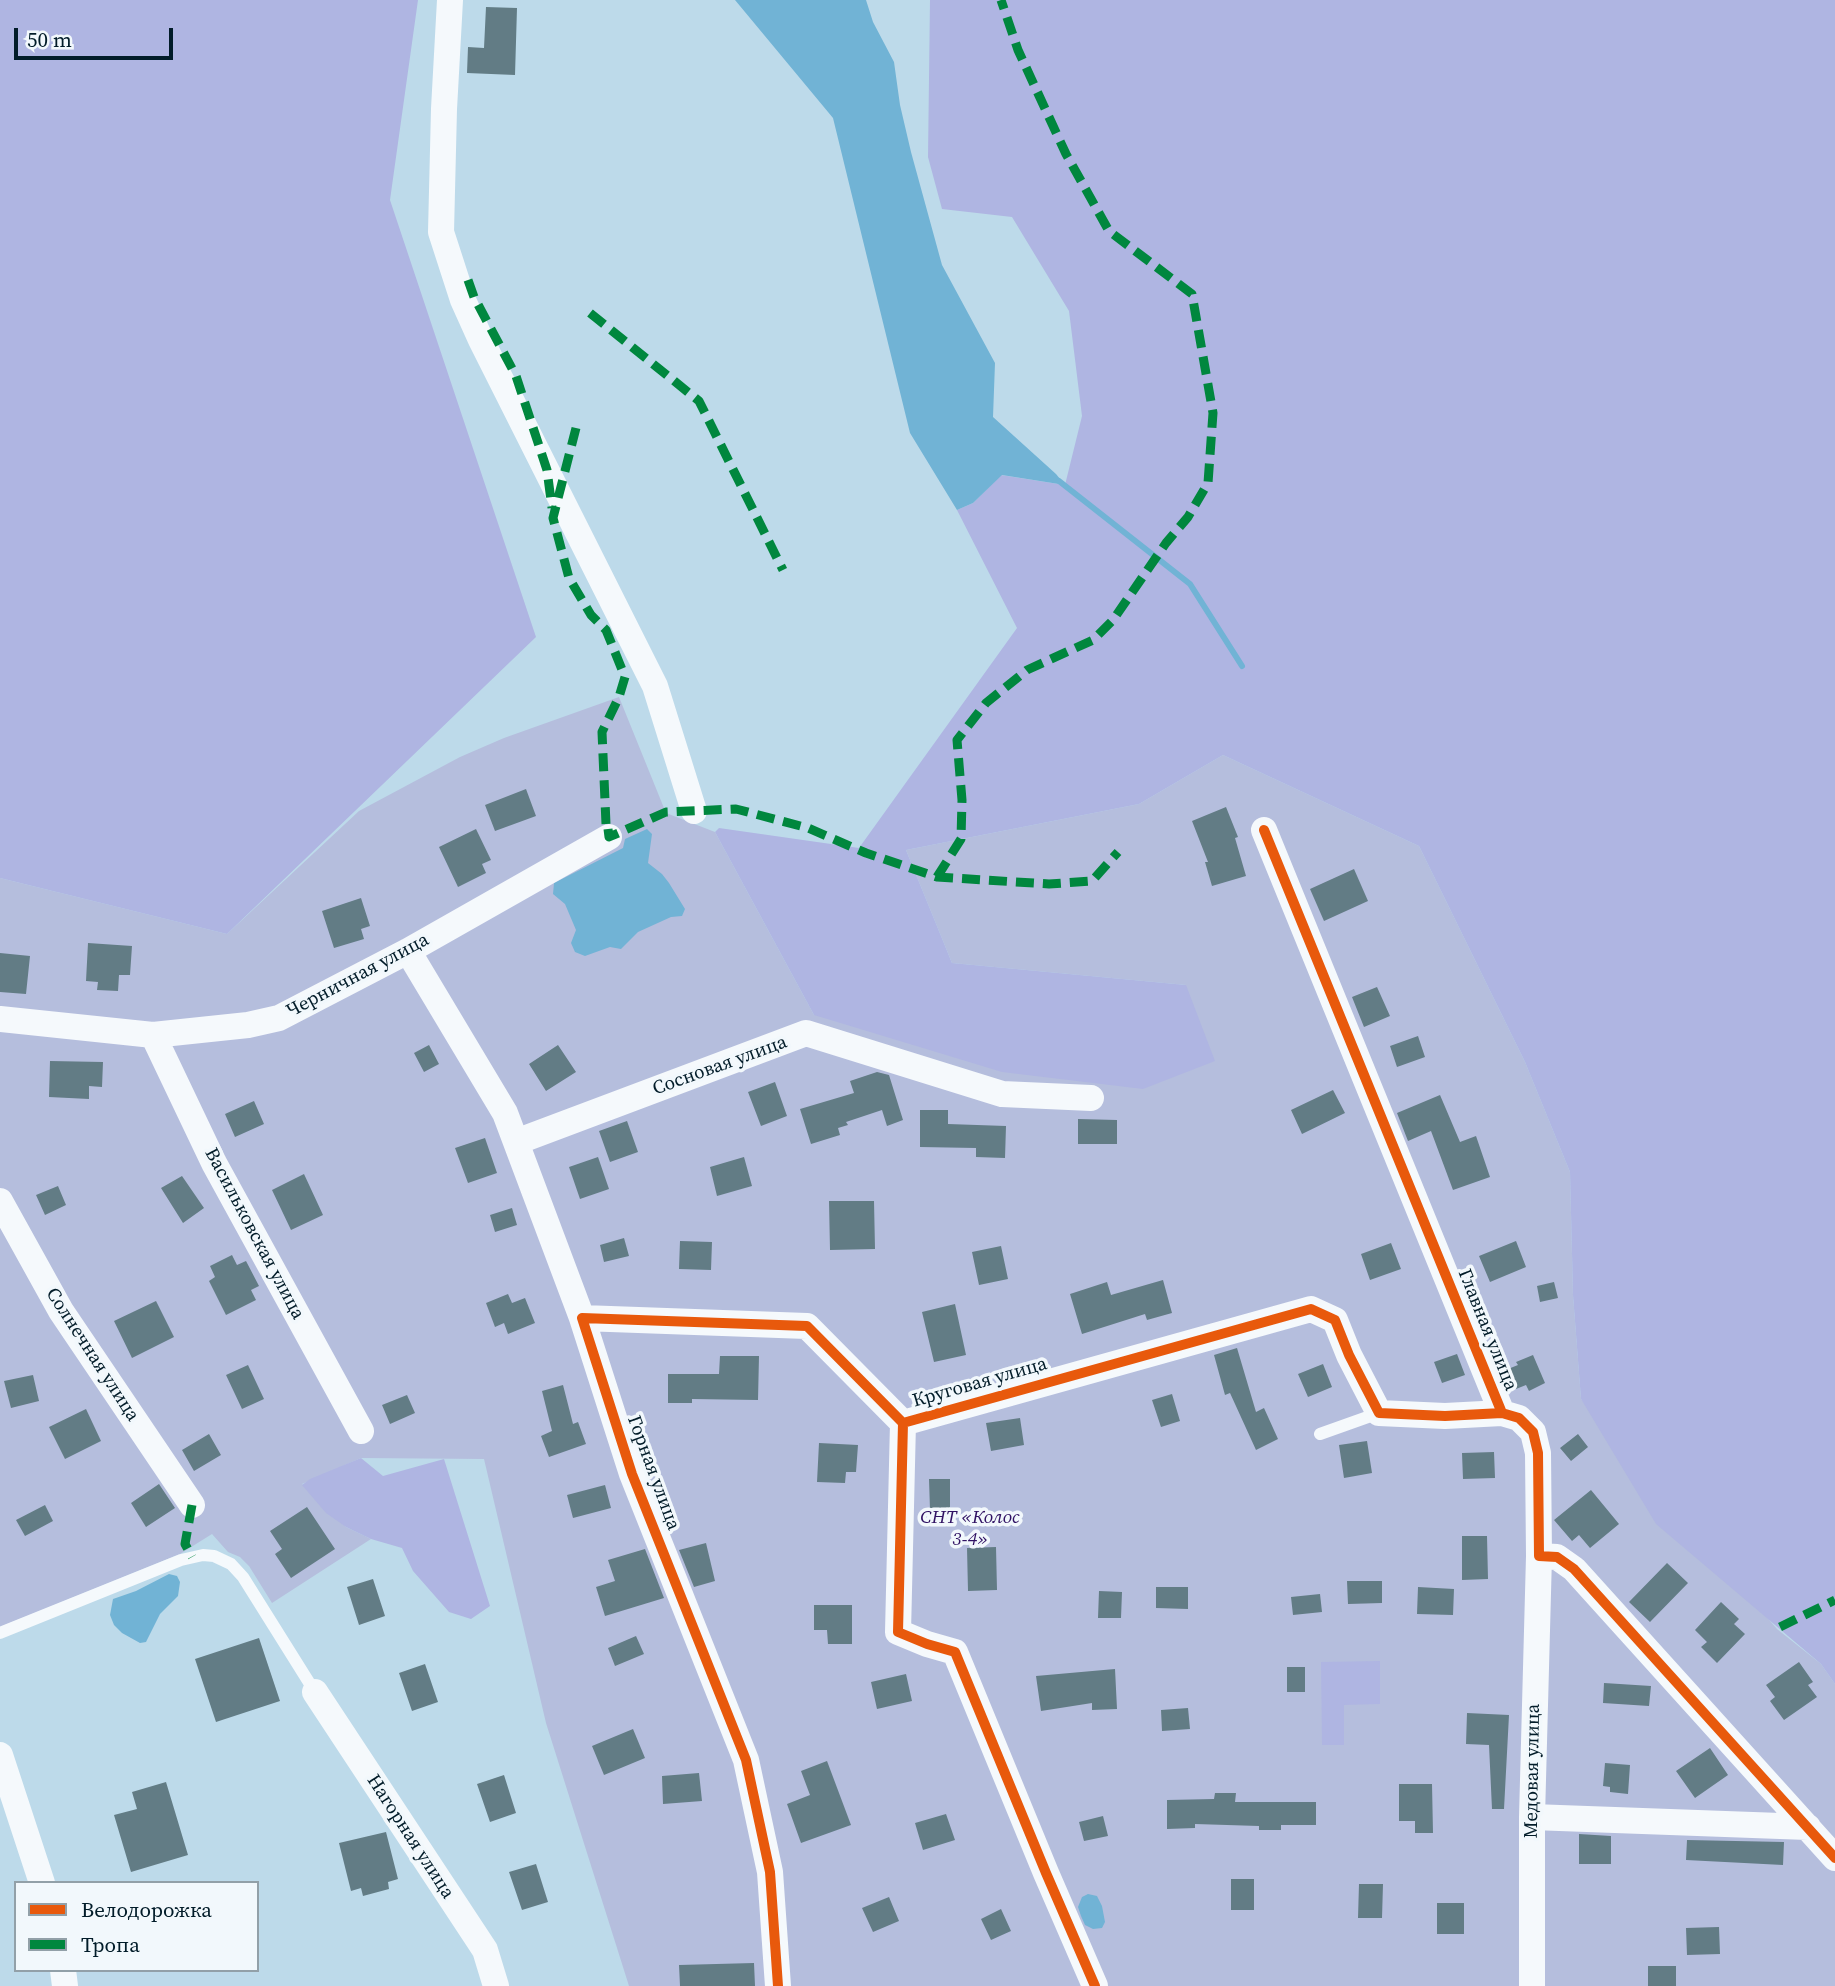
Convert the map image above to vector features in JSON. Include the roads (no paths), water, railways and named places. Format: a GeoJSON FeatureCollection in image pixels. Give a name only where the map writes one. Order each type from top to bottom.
{"type":"FeatureCollection","features":[{"type":"Feature","properties":{"kind":"street"},"geometry":{"type":"LineString","coordinates":[[450,0],[441,232],[463,300],[481,340],[655,686],[694,811]]}},
{"type":"Feature","properties":{"kind":"street","name":"Главная улица"},"geometry":{"type":"LineString","coordinates":[[1264,830],[1503,1413],[1519,1418],[1533,1432],[1538,1454],[1539,1556]]}},
{"type":"Feature","properties":{"kind":"street","name":"Черничная улица"},"geometry":{"type":"LineString","coordinates":[[0,1019],[153,1035],[248,1025],[279,1018],[408,951],[609,837]]}},
{"type":"Feature","properties":{"kind":"street","name":"Горная улица"},"geometry":{"type":"LineString","coordinates":[[408,951],[505,1113],[582,1318],[632,1474],[746,1760],[770,1872],[778,1986]]}},
{"type":"Feature","properties":{"kind":"street","name":"Сосновая улица"},"geometry":{"type":"LineString","coordinates":[[516,1142],[806,1034],[1002,1094],[1091,1098]]}},
{"type":"Feature","properties":{"kind":"street","name":"Васильковская улица"},"geometry":{"type":"LineString","coordinates":[[153,1035],[214,1163],[361,1431]]}},
{"type":"Feature","properties":{"kind":"street","name":"Солнечная улица"},"geometry":{"type":"LineString","coordinates":[[0,1202],[61,1311],[192,1505]]}},
{"type":"Feature","properties":{"kind":"street","name":"Круговая улица"},"geometry":{"type":"LineString","coordinates":[[1095,1986],[955,1652],[898,1632],[903,1423],[1311,1309],[1335,1320],[1349,1355],[1380,1413]]}},
{"type":"Feature","properties":{"kind":"street"},"geometry":{"type":"LineString","coordinates":[[582,1318],[807,1326],[903,1423]]}},
{"type":"Feature","properties":{"kind":"street"},"geometry":{"type":"LineString","coordinates":[[1380,1413],[1445,1416],[1503,1413]]}},
{"type":"Feature","properties":{"kind":"street"},"geometry":{"type":"LineString","coordinates":[[1539,1556],[1557,1557],[1574,1569],[1835,1858]]}},
{"type":"Feature","properties":{"kind":"street","name":"Медовая улица"},"geometry":{"type":"LineString","coordinates":[[1532,1986],[1531,1817],[1539,1556]]}},
{"type":"Feature","properties":{"kind":"street","name":"Нагорная улица"},"geometry":{"type":"LineString","coordinates":[[315,1692],[485,1950],[496,1986]]}},
{"type":"Feature","properties":{"kind":"street"},"geometry":{"type":"LineString","coordinates":[[0,1755],[4,1782],[41,1881]]}},
{"type":"Feature","properties":{"kind":"street"},"geometry":{"type":"LineString","coordinates":[[1531,1817],[1808,1826]]}},
{"type":"Feature","properties":{"kind":"lane"},"geometry":{"type":"LineString","coordinates":[[1320,1434],[1380,1413]]}},
{"type":"Feature","properties":{"kind":"lane"},"geometry":{"type":"LineString","coordinates":[[0,1633],[181,1560],[203,1555],[214,1556],[232,1564],[243,1577],[315,1692]]}},
{"type":"Feature","properties":{"kind":"waterway"},"geometry":{"type":"LineString","coordinates":[[1059,481],[1190,584],[1242,666]]}},
{"type":"Feature","properties":{"kind":"park label","name":"СНТ «Колос 3-4»"},"geometry":{"type":"Point","coordinates":[970,1529]}}]}
